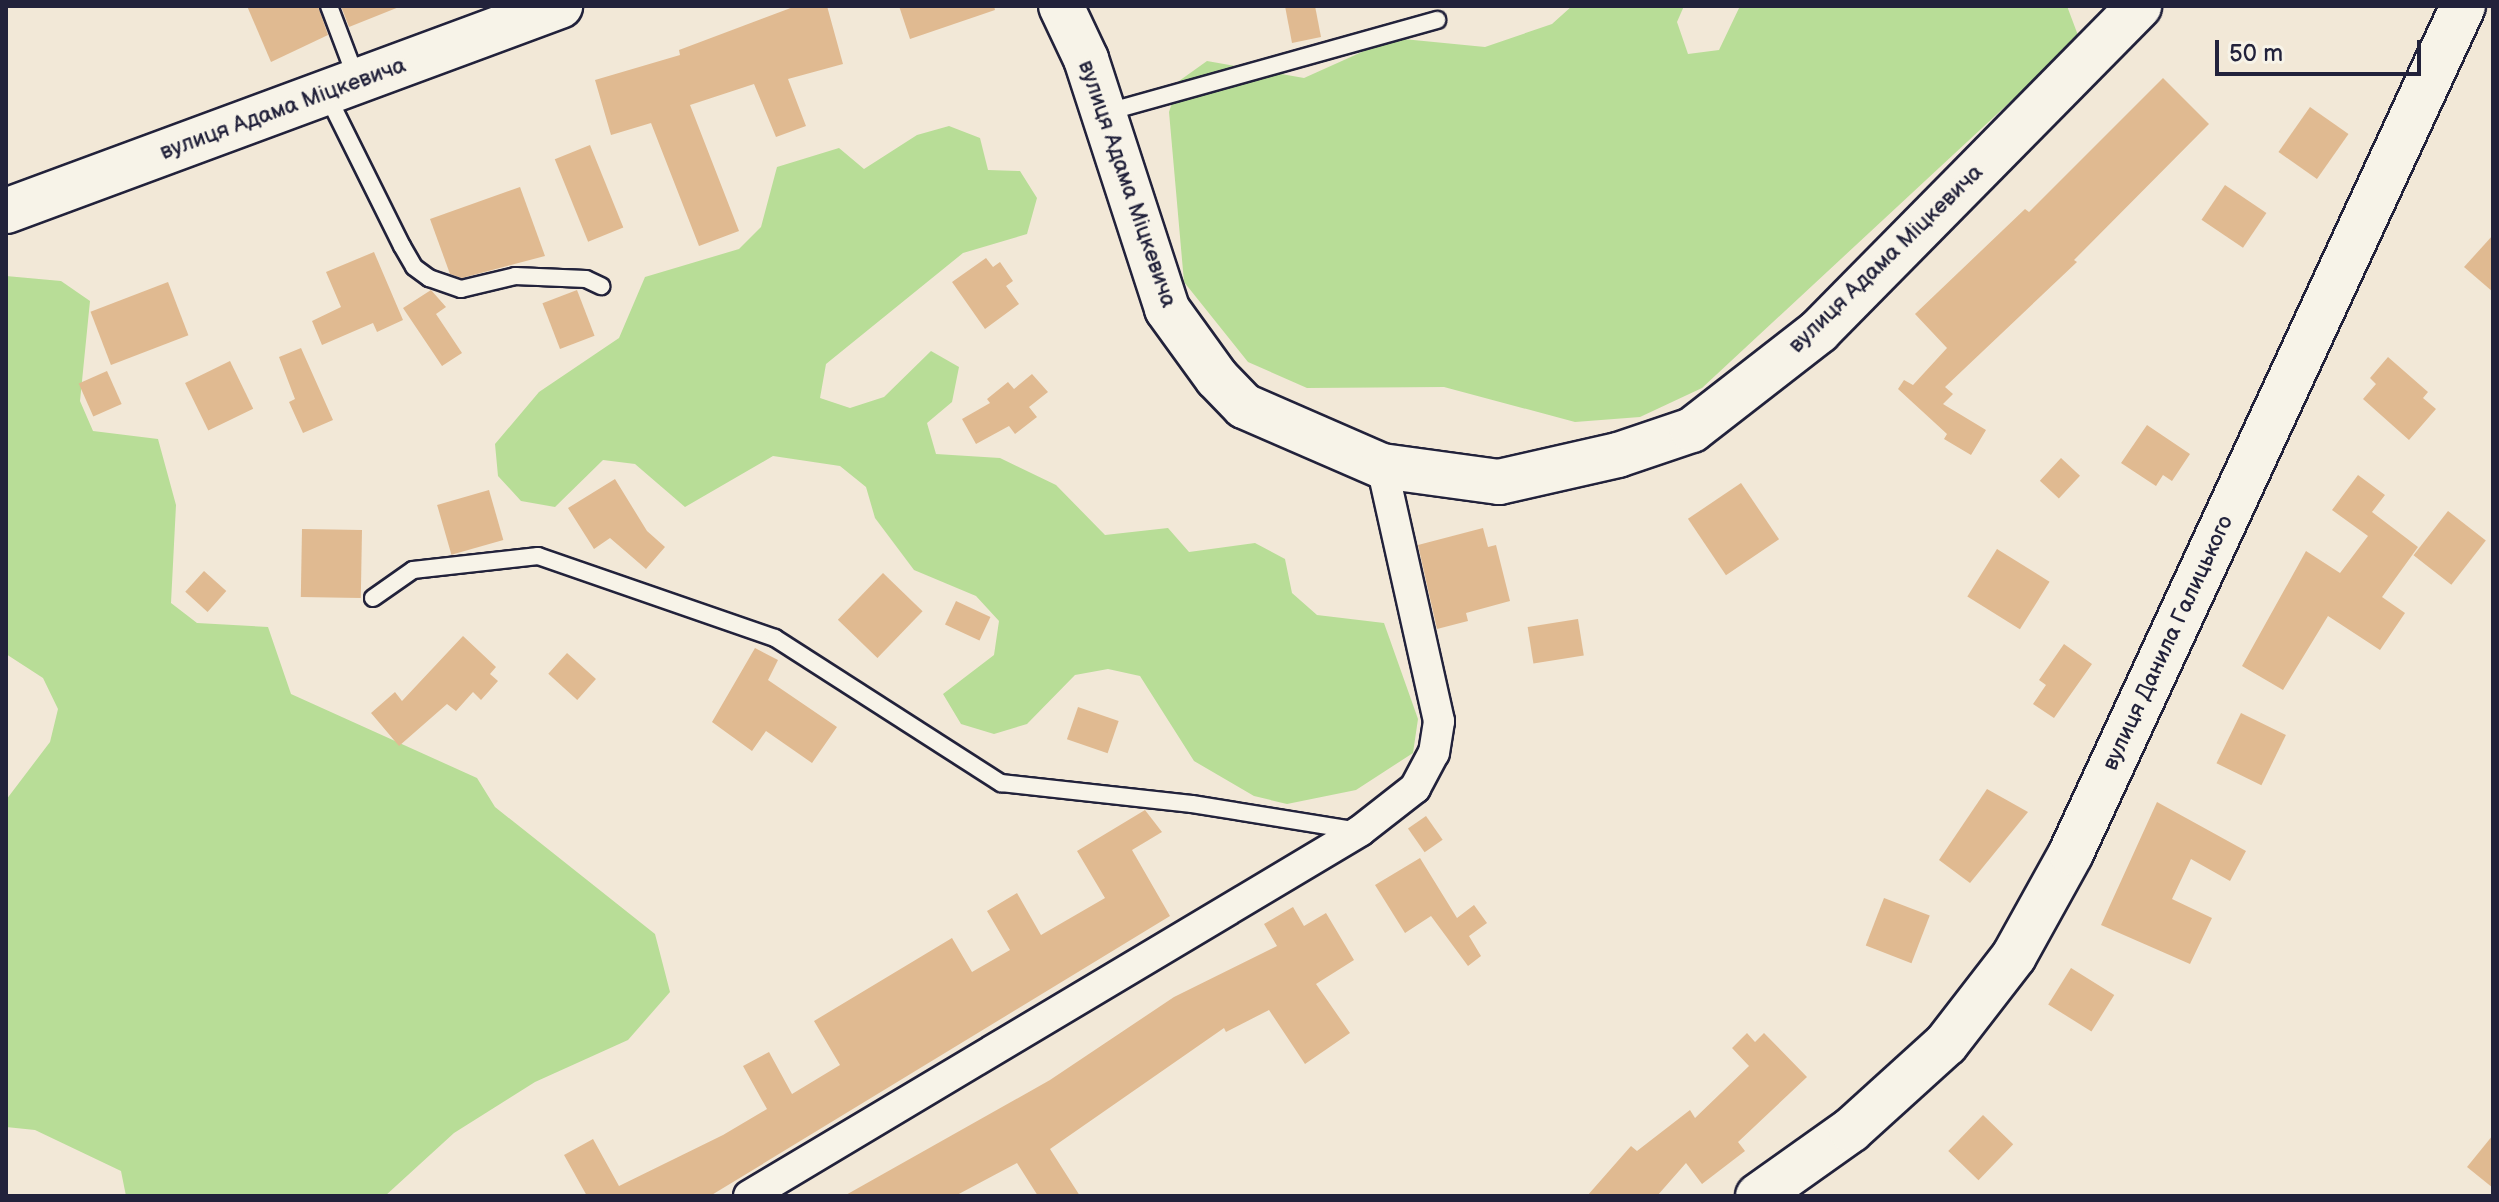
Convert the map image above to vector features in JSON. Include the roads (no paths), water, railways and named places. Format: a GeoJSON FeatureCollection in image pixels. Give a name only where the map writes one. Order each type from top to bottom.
{"type":"FeatureCollection","features":[{"type":"Feature","properties":{"kind":"street","name":"вулиця Адама Міцкевича"},"geometry":{"type":"LineString","coordinates":[[6,211],[560,6]]}},
{"type":"Feature","properties":{"kind":"street","name":"вулиця Адама Міцкевича"},"geometry":{"type":"LineString","coordinates":[[1061,6],[1104,113],[1167,309],[1193,351],[1244,406],[1382,466],[1499,482],[1618,455],[1692,430],[1819,331],[2139,6]]}},
{"type":"Feature","properties":{"kind":"street","name":"вулиця Данила Галицького"},"geometry":{"type":"LineString","coordinates":[[1758,1196],[1851,1130],[1946,1044],[2014,956],[2071,853],[2463,6]]}},
{"type":"Feature","properties":{"kind":"street"},"geometry":{"type":"LineString","coordinates":[[749,1196],[1360,831],[1415,788],[1434,753],[1439,721],[1382,466]]}},
{"type":"Feature","properties":{"kind":"lane"},"geometry":{"type":"LineString","coordinates":[[329,6],[342,87],[402,246],[414,267],[429,278],[461,289],[515,276],[586,279],[601,286]]}},
{"type":"Feature","properties":{"kind":"lane"},"geometry":{"type":"LineString","coordinates":[[1104,113],[1437,20]]}},
{"type":"Feature","properties":{"kind":"lane"},"geometry":{"type":"LineString","coordinates":[[373,598],[413,570],[538,556],[775,638],[1001,783],[1192,804],[1360,831]]}}]}
